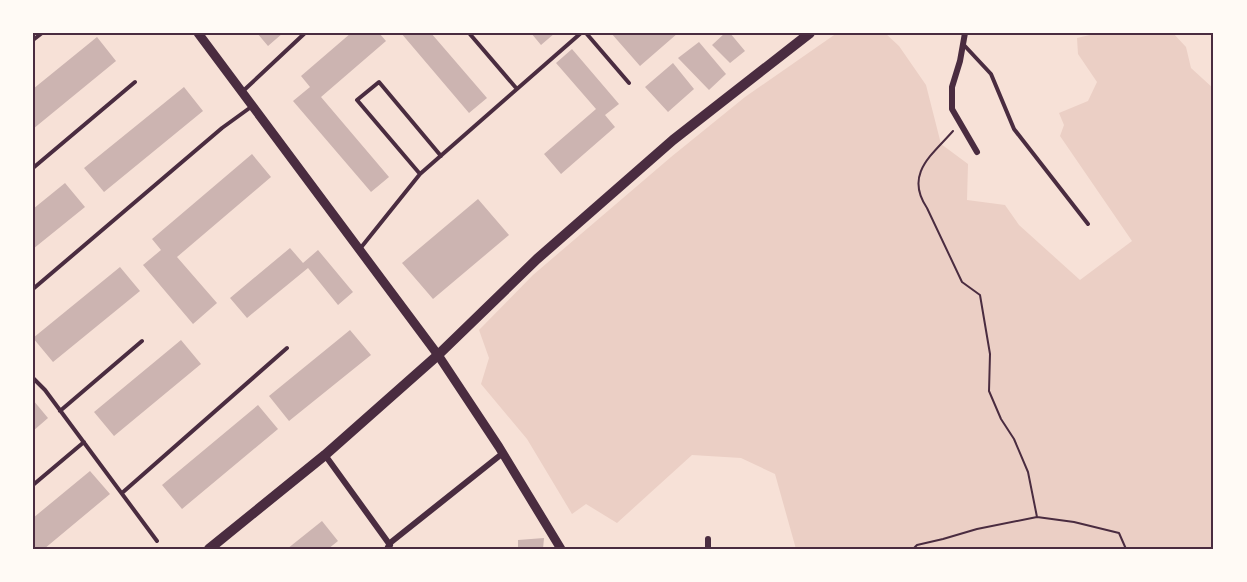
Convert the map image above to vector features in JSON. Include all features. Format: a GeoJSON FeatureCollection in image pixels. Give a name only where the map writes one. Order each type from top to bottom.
{"type":"FeatureCollection","features":[{"type":"Feature","properties":{"kind":"main road"},"geometry":{"type":"LineString","coordinates":[[209,549],[325,454],[438,355],[597,205],[673,140],[810,33]]}},
{"type":"Feature","properties":{"kind":"street"},"geometry":{"type":"LineString","coordinates":[[198,33],[438,355],[503,453],[561,549]]}},
{"type":"Feature","properties":{"kind":"street"},"geometry":{"type":"LineString","coordinates":[[965,33],[952,87],[952,109],[977,152]]}},
{"type":"Feature","properties":{"kind":"street"},"geometry":{"type":"LineString","coordinates":[[325,454],[389,547],[503,453]]}},
{"type":"Feature","properties":{"kind":"street"},"geometry":{"type":"LineString","coordinates":[[708,539],[708,549]]}},
{"type":"Feature","properties":{"kind":"lane"},"geometry":{"type":"LineString","coordinates":[[33,40],[42,33]]}},
{"type":"Feature","properties":{"kind":"lane"},"geometry":{"type":"LineString","coordinates":[[242,92],[305,33]]}},
{"type":"Feature","properties":{"kind":"lane"},"geometry":{"type":"LineString","coordinates":[[469,33],[517,89]]}},
{"type":"Feature","properties":{"kind":"lane"},"geometry":{"type":"LineString","coordinates":[[359,250],[420,174],[581,33]]}},
{"type":"Feature","properties":{"kind":"lane"},"geometry":{"type":"LineString","coordinates":[[586,33],[629,84]]}},
{"type":"Feature","properties":{"kind":"lane"},"geometry":{"type":"LineString","coordinates":[[963,44],[991,74],[1014,129],[1088,224]]}},
{"type":"Feature","properties":{"kind":"lane"},"geometry":{"type":"LineString","coordinates":[[33,168],[135,82]]}},
{"type":"Feature","properties":{"kind":"lane"},"geometry":{"type":"LineString","coordinates":[[420,174],[357,100],[379,82],[441,156]]}},
{"type":"Feature","properties":{"kind":"lane"},"geometry":{"type":"LineString","coordinates":[[33,289],[222,128],[252,106]]}},
{"type":"Feature","properties":{"kind":"lane"},"geometry":{"type":"LineString","coordinates":[[60,411],[142,341]]}},
{"type":"Feature","properties":{"kind":"lane"},"geometry":{"type":"LineString","coordinates":[[123,493],[287,348]]}},
{"type":"Feature","properties":{"kind":"lane"},"geometry":{"type":"LineString","coordinates":[[33,378],[123,493],[157,541]]}},
{"type":"Feature","properties":{"kind":"lane"},"geometry":{"type":"LineString","coordinates":[[33,485],[84,442]]}},
{"type":"Feature","properties":{"kind":"path"},"geometry":{"type":"LineString","coordinates":[[960,122],[921,168],[919,197],[927,208],[962,282],[980,295],[990,354],[989,391],[1028,472],[1037,517]]}},
{"type":"Feature","properties":{"kind":"path"},"geometry":{"type":"LineString","coordinates":[[913,549],[917,544],[943,539],[977,528],[1037,517],[1074,522],[1119,533],[1126,549]]}},
{"type":"Feature","properties":{"kind":"shaded area"},"geometry":{"type":"Polygon","coordinates":[[[837,33],[885,33],[899,46],[926,85],[941,144],[968,164],[967,200],[1005,205],[1019,225],[1080,280],[1132,241],[1060,136],[1064,125],[1059,113],[1088,101],[1097,82],[1078,54],[1077,38],[1098,33],[1173,33],[1186,47],[1191,68],[1214,89],[1214,549],[796,549],[775,474],[741,458],[692,455],[617,523],[586,504],[572,514],[527,439],[481,384],[489,358],[479,330],[533,275],[671,157],[745,97],[837,33]]]}},
{"type":"Feature","properties":{"kind":"building"},"geometry":{"type":"Polygon","coordinates":[[[257,33],[283,33],[268,46],[257,33]]]}},
{"type":"Feature","properties":{"kind":"building"},"geometry":{"type":"Polygon","coordinates":[[[351,33],[379,33],[386,41],[321,97],[389,177],[371,192],[293,101],[310,87],[301,76],[351,33]]]}},
{"type":"Feature","properties":{"kind":"building"},"geometry":{"type":"Polygon","coordinates":[[[401,33],[431,33],[487,98],[469,113],[401,33]]]}},
{"type":"Feature","properties":{"kind":"building"},"geometry":{"type":"Polygon","coordinates":[[[531,33],[555,33],[541,45],[531,33]]]}},
{"type":"Feature","properties":{"kind":"building"},"geometry":{"type":"Polygon","coordinates":[[[611,33],[678,33],[640,66],[611,33]]]}},
{"type":"Feature","properties":{"kind":"building"},"geometry":{"type":"Polygon","coordinates":[[[725,33],[730,33],[745,51],[730,63],[712,45],[725,33]]]}},
{"type":"Feature","properties":{"kind":"building"},"geometry":{"type":"Polygon","coordinates":[[[97,37],[116,61],[33,129],[33,89],[97,37]]]}},
{"type":"Feature","properties":{"kind":"building"},"geometry":{"type":"Polygon","coordinates":[[[699,42],[726,74],[709,90],[678,58],[699,42]]]}},
{"type":"Feature","properties":{"kind":"building"},"geometry":{"type":"Polygon","coordinates":[[[572,49],[619,104],[605,115],[615,127],[561,174],[544,154],[596,109],[556,63],[572,49]]]}},
{"type":"Feature","properties":{"kind":"building"},"geometry":{"type":"Polygon","coordinates":[[[673,63],[694,89],[668,112],[645,87],[673,63]]]}},
{"type":"Feature","properties":{"kind":"building"},"geometry":{"type":"Polygon","coordinates":[[[184,87],[203,111],[104,192],[84,168],[184,87]]]}},
{"type":"Feature","properties":{"kind":"building"},"geometry":{"type":"Polygon","coordinates":[[[252,154],[271,177],[177,257],[217,303],[193,324],[143,265],[161,250],[152,239],[252,154]]]}},
{"type":"Feature","properties":{"kind":"building"},"geometry":{"type":"Polygon","coordinates":[[[65,183],[85,207],[33,249],[33,209],[65,183]]]}},
{"type":"Feature","properties":{"kind":"building"},"geometry":{"type":"Polygon","coordinates":[[[478,199],[509,235],[433,299],[402,263],[478,199]]]}},
{"type":"Feature","properties":{"kind":"building"},"geometry":{"type":"Polygon","coordinates":[[[290,248],[303,263],[318,250],[353,292],[338,305],[308,268],[247,318],[230,298],[290,248]]]}},
{"type":"Feature","properties":{"kind":"building"},"geometry":{"type":"Polygon","coordinates":[[[120,267],[140,291],[53,362],[33,338],[120,267]]]}},
{"type":"Feature","properties":{"kind":"building"},"geometry":{"type":"Polygon","coordinates":[[[350,330],[371,355],[289,421],[269,396],[350,330]]]}},
{"type":"Feature","properties":{"kind":"building"},"geometry":{"type":"Polygon","coordinates":[[[181,340],[201,364],[114,436],[94,412],[181,340]]]}},
{"type":"Feature","properties":{"kind":"building"},"geometry":{"type":"Polygon","coordinates":[[[33,400],[48,418],[33,431],[33,400]]]}},
{"type":"Feature","properties":{"kind":"building"},"geometry":{"type":"Polygon","coordinates":[[[258,405],[278,429],[182,509],[162,485],[258,405]]]}},
{"type":"Feature","properties":{"kind":"building"},"geometry":{"type":"Polygon","coordinates":[[[90,471],[110,494],[44,549],[33,549],[33,518],[90,471]]]}},
{"type":"Feature","properties":{"kind":"building"},"geometry":{"type":"Polygon","coordinates":[[[322,521],[338,541],[328,549],[287,549],[322,521]]]}},
{"type":"Feature","properties":{"kind":"building"},"geometry":{"type":"Polygon","coordinates":[[[544,538],[543,549],[518,549],[518,540],[544,538]]]}}]}
